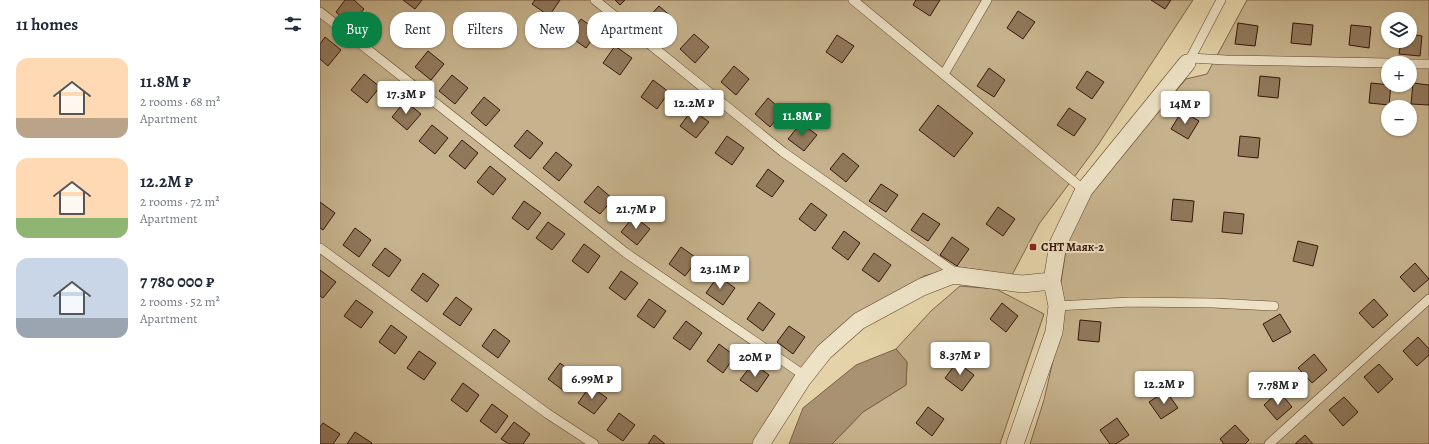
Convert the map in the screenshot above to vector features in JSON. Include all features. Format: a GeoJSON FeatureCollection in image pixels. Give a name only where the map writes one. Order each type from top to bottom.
{"type":"FeatureCollection","features":[{"type":"Feature","properties":{"kind":"street"},"geometry":{"type":"LineString","coordinates":[[1015,444],[1054,332],[1057,306],[1052,281],[1058,244],[1084,190],[1189,61]]}},
{"type":"Feature","properties":{"kind":"street"},"geometry":{"type":"LineString","coordinates":[[761,444],[805,376],[824,352],[859,321],[922,287],[953,275],[1022,284],[1052,281]]}},
{"type":"Feature","properties":{"kind":"lane"},"geometry":{"type":"LineString","coordinates":[[595,0],[783,152],[960,276]]}},
{"type":"Feature","properties":{"kind":"lane"},"geometry":{"type":"LineString","coordinates":[[854,0],[1084,190]]}},
{"type":"Feature","properties":{"kind":"lane"},"geometry":{"type":"LineString","coordinates":[[944,74],[987,0]]}},
{"type":"Feature","properties":{"kind":"lane"},"geometry":{"type":"LineString","coordinates":[[1221,0],[1189,61],[1226,60],[1381,63]]}},
{"type":"Feature","properties":{"kind":"lane"},"geometry":{"type":"LineString","coordinates":[[320,12],[626,253],[805,376]]}},
{"type":"Feature","properties":{"kind":"lane"},"geometry":{"type":"LineString","coordinates":[[1417,64],[1429,64]]}},
{"type":"Feature","properties":{"kind":"lane"},"geometry":{"type":"LineString","coordinates":[[320,248],[548,414],[594,444]]}},
{"type":"Feature","properties":{"kind":"lane"},"geometry":{"type":"LineString","coordinates":[[1269,444],[1429,299]]}},
{"type":"Feature","properties":{"kind":"lane"},"geometry":{"type":"LineString","coordinates":[[1057,306],[1130,302],[1213,303],[1274,306]]}},
{"type":"Feature","properties":{"kind":"shaded area"},"geometry":{"type":"Polygon","coordinates":[[[320,0],[1193,0],[1098,145],[1039,224],[1012,275],[958,267],[924,276],[840,329],[755,444],[320,444],[320,0]]]}},
{"type":"Feature","properties":{"kind":"shaded area"},"geometry":{"type":"Polygon","coordinates":[[[1247,0],[1429,0],[1429,444],[1030,444],[1044,400],[1062,321],[1061,282],[1068,237],[1092,190],[1186,79],[1207,74],[1247,0]]]}},
{"type":"Feature","properties":{"kind":"shaded area"},"geometry":{"type":"Polygon","coordinates":[[[960,286],[996,289],[1044,314],[1000,444],[832,444],[863,412],[906,385],[907,362],[896,349],[931,311],[960,286]]]}},
{"type":"Feature","properties":{"kind":"shaded area"},"geometry":{"type":"Polygon","coordinates":[[[896,349],[907,362],[906,385],[863,412],[832,444],[789,444],[803,408],[856,365],[896,349]]]}},
{"type":"Feature","properties":{"kind":"building"},"geometry":{"type":"Polygon","coordinates":[[[345,0],[354,0],[364,9],[362,12],[336,12],[345,0]]]}},
{"type":"Feature","properties":{"kind":"building"},"geometry":{"type":"Polygon","coordinates":[[[403,0],[422,0],[415,9],[403,0]]]}},
{"type":"Feature","properties":{"kind":"building"},"geometry":{"type":"Polygon","coordinates":[[[535,0],[560,0],[552,12],[543,12],[532,4],[535,0]]]}},
{"type":"Feature","properties":{"kind":"building"},"geometry":{"type":"Polygon","coordinates":[[[615,0],[625,0],[620,5],[615,0]]]}},
{"type":"Feature","properties":{"kind":"building"},"geometry":{"type":"Polygon","coordinates":[[[916,0],[940,0],[930,16],[913,5],[916,0]]]}},
{"type":"Feature","properties":{"kind":"building"},"geometry":{"type":"Polygon","coordinates":[[[1151,0],[1171,0],[1165,9],[1151,0]]]}},
{"type":"Feature","properties":{"kind":"building"},"geometry":{"type":"Polygon","coordinates":[[[659,6],[666,12],[653,12],[659,6]]]}},
{"type":"Feature","properties":{"kind":"building"},"geometry":{"type":"Polygon","coordinates":[[[1018,11],[1035,22],[1023,39],[1007,28],[1018,11]]]}},
{"type":"Feature","properties":{"kind":"building"},"geometry":{"type":"Polygon","coordinates":[[[581,19],[587,23],[586,48],[579,43],[579,22],[581,19]]]}},
{"type":"Feature","properties":{"kind":"building"},"geometry":{"type":"Polygon","coordinates":[[[1238,23],[1258,26],[1255,46],[1235,44],[1238,23]]]}},
{"type":"Feature","properties":{"kind":"building"},"geometry":{"type":"Polygon","coordinates":[[[1293,23],[1313,25],[1311,45],[1291,43],[1293,23]]]}},
{"type":"Feature","properties":{"kind":"building"},"geometry":{"type":"Polygon","coordinates":[[[1351,25],[1371,27],[1369,48],[1349,45],[1351,25]]]}},
{"type":"Feature","properties":{"kind":"building"},"geometry":{"type":"Polygon","coordinates":[[[694,34],[709,47],[695,63],[680,49],[694,34]]]}},
{"type":"Feature","properties":{"kind":"building"},"geometry":{"type":"Polygon","coordinates":[[[837,35],[854,46],[842,63],[826,52],[837,35]]]}},
{"type":"Feature","properties":{"kind":"building"},"geometry":{"type":"Polygon","coordinates":[[[1417,35],[1422,36],[1420,56],[1399,54],[1400,48],[1417,48],[1417,35]]]}},
{"type":"Feature","properties":{"kind":"building"},"geometry":{"type":"Polygon","coordinates":[[[325,37],[332,43],[332,48],[339,48],[341,50],[328,66],[320,59],[320,44],[325,37]]]}},
{"type":"Feature","properties":{"kind":"building"},"geometry":{"type":"Polygon","coordinates":[[[614,48],[618,48],[632,58],[620,75],[603,63],[614,48]]]}},
{"type":"Feature","properties":{"kind":"building"},"geometry":{"type":"Polygon","coordinates":[[[428,51],[444,64],[431,80],[415,67],[428,51]]]}},
{"type":"Feature","properties":{"kind":"building"},"geometry":{"type":"Polygon","coordinates":[[[734,66],[749,79],[736,95],[721,82],[734,66]]]}},
{"type":"Feature","properties":{"kind":"building"},"geometry":{"type":"Polygon","coordinates":[[[989,68],[1005,80],[994,97],[977,86],[989,68]]]}},
{"type":"Feature","properties":{"kind":"building"},"geometry":{"type":"Polygon","coordinates":[[[1087,71],[1104,82],[1092,99],[1076,88],[1087,71]]]}},
{"type":"Feature","properties":{"kind":"building"},"geometry":{"type":"Polygon","coordinates":[[[364,74],[380,87],[367,103],[351,90],[364,74]]]}},
{"type":"Feature","properties":{"kind":"building"},"geometry":{"type":"Polygon","coordinates":[[[452,75],[468,88],[455,104],[439,91],[452,75]]]}},
{"type":"Feature","properties":{"kind":"building"},"geometry":{"type":"Polygon","coordinates":[[[1260,76],[1280,78],[1278,98],[1258,96],[1260,76]]]}},
{"type":"Feature","properties":{"kind":"building"},"geometry":{"type":"Polygon","coordinates":[[[653,80],[669,92],[657,109],[641,97],[653,80]]]}},
{"type":"Feature","properties":{"kind":"building"},"geometry":{"type":"Polygon","coordinates":[[[1371,83],[1381,84],[1381,92],[1390,92],[1390,100],[1381,100],[1381,104],[1369,103],[1371,83]]]}},
{"type":"Feature","properties":{"kind":"building"},"geometry":{"type":"Polygon","coordinates":[[[1417,84],[1429,85],[1429,105],[1417,104],[1417,100],[1411,100],[1412,92],[1417,92],[1417,84]]]}},
{"type":"Feature","properties":{"kind":"building"},"geometry":{"type":"Polygon","coordinates":[[[484,97],[500,110],[486,126],[471,113],[484,97]]]}},
{"type":"Feature","properties":{"kind":"building"},"geometry":{"type":"Polygon","coordinates":[[[768,98],[783,111],[770,127],[755,114],[768,98]]]}},
{"type":"Feature","properties":{"kind":"building"},"geometry":{"type":"Polygon","coordinates":[[[405,101],[421,114],[407,130],[392,117],[405,101]]]}},
{"type":"Feature","properties":{"kind":"building"},"geometry":{"type":"Polygon","coordinates":[[[938,105],[973,133],[954,157],[919,130],[938,105]]]}},
{"type":"Feature","properties":{"kind":"building"},"geometry":{"type":"Polygon","coordinates":[[[1069,108],[1086,119],[1074,136],[1057,125],[1069,108]]]}},
{"type":"Feature","properties":{"kind":"building"},"geometry":{"type":"Polygon","coordinates":[[[692,110],[709,122],[696,138],[680,126],[692,110]]]}},
{"type":"Feature","properties":{"kind":"building"},"geometry":{"type":"Polygon","coordinates":[[[1182,111],[1199,121],[1188,139],[1171,129],[1182,111]]]}},
{"type":"Feature","properties":{"kind":"building"},"geometry":{"type":"Polygon","coordinates":[[[801,123],[817,135],[804,151],[788,139],[801,123]]]}},
{"type":"Feature","properties":{"kind":"building"},"geometry":{"type":"Polygon","coordinates":[[[432,125],[448,138],[435,154],[419,141],[432,125]]]}},
{"type":"Feature","properties":{"kind":"building"},"geometry":{"type":"Polygon","coordinates":[[[527,130],[543,143],[530,159],[514,146],[527,130]]]}},
{"type":"Feature","properties":{"kind":"building"},"geometry":{"type":"Polygon","coordinates":[[[727,136],[744,148],[732,165],[715,153],[727,136]]]}},
{"type":"Feature","properties":{"kind":"building"},"geometry":{"type":"Polygon","coordinates":[[[1240,136],[1260,138],[1258,158],[1238,156],[1240,136]]]}},
{"type":"Feature","properties":{"kind":"building"},"geometry":{"type":"Polygon","coordinates":[[[462,140],[478,153],[465,169],[449,156],[462,140]]]}},
{"type":"Feature","properties":{"kind":"building"},"geometry":{"type":"Polygon","coordinates":[[[556,152],[572,165],[559,181],[543,168],[556,152]]]}},
{"type":"Feature","properties":{"kind":"building"},"geometry":{"type":"Polygon","coordinates":[[[843,153],[859,166],[846,182],[830,169],[843,153]]]}},
{"type":"Feature","properties":{"kind":"building"},"geometry":{"type":"Polygon","coordinates":[[[490,166],[506,179],[493,195],[477,182],[490,166]]]}},
{"type":"Feature","properties":{"kind":"building"},"geometry":{"type":"Polygon","coordinates":[[[768,169],[784,181],[772,197],[756,186],[768,169]]]}},
{"type":"Feature","properties":{"kind":"building"},"geometry":{"type":"Polygon","coordinates":[[[881,184],[898,195],[886,212],[869,201],[881,184]]]}},
{"type":"Feature","properties":{"kind":"building"},"geometry":{"type":"Polygon","coordinates":[[[598,186],[613,199],[600,214],[584,202],[598,186]]]}},
{"type":"Feature","properties":{"kind":"building"},"geometry":{"type":"Polygon","coordinates":[[[1173,199],[1194,201],[1192,222],[1171,220],[1173,199]]]}},
{"type":"Feature","properties":{"kind":"building"},"geometry":{"type":"Polygon","coordinates":[[[524,201],[541,213],[528,230],[512,218],[524,201]]]}},
{"type":"Feature","properties":{"kind":"building"},"geometry":{"type":"Polygon","coordinates":[[[320,202],[335,213],[323,230],[320,228],[320,202]]]}},
{"type":"Feature","properties":{"kind":"building"},"geometry":{"type":"Polygon","coordinates":[[[811,203],[827,215],[815,231],[799,219],[811,203]]]}},
{"type":"Feature","properties":{"kind":"building"},"geometry":{"type":"Polygon","coordinates":[[[998,207],[1015,219],[1003,236],[986,224],[998,207]]]}},
{"type":"Feature","properties":{"kind":"building"},"geometry":{"type":"Polygon","coordinates":[[[1224,212],[1244,214],[1242,234],[1222,232],[1224,212]]]}},
{"type":"Feature","properties":{"kind":"building"},"geometry":{"type":"Polygon","coordinates":[[[923,213],[940,224],[928,241],[911,230],[923,213]]]}},
{"type":"Feature","properties":{"kind":"building"},"geometry":{"type":"Polygon","coordinates":[[[634,216],[650,229],[637,245],[621,232],[634,216]]]}},
{"type":"Feature","properties":{"kind":"building"},"geometry":{"type":"Polygon","coordinates":[[[548,222],[565,234],[552,250],[536,238],[548,222]]]}},
{"type":"Feature","properties":{"kind":"building"},"geometry":{"type":"Polygon","coordinates":[[[355,228],[371,240],[359,257],[343,245],[355,228]]]}},
{"type":"Feature","properties":{"kind":"building"},"geometry":{"type":"Polygon","coordinates":[[[844,231],[860,243],[848,260],[832,248],[844,231]]]}},
{"type":"Feature","properties":{"kind":"building"},"geometry":{"type":"Polygon","coordinates":[[[952,237],[969,249],[957,266],[940,255],[952,237]]]}},
{"type":"Feature","properties":{"kind":"building"},"geometry":{"type":"Polygon","coordinates":[[[1298,241],[1318,246],[1313,266],[1293,261],[1298,241]]]}},
{"type":"Feature","properties":{"kind":"building"},"geometry":{"type":"Polygon","coordinates":[[[584,244],[600,256],[588,273],[572,261],[584,244]]]}},
{"type":"Feature","properties":{"kind":"building"},"geometry":{"type":"Polygon","coordinates":[[[681,247],[698,259],[685,276],[669,264],[681,247]]]}},
{"type":"Feature","properties":{"kind":"building"},"geometry":{"type":"Polygon","coordinates":[[[385,248],[401,260],[389,277],[372,265],[385,248]]]}},
{"type":"Feature","properties":{"kind":"building"},"geometry":{"type":"Polygon","coordinates":[[[874,253],[891,265],[879,282],[862,270],[874,253]]]}},
{"type":"Feature","properties":{"kind":"building"},"geometry":{"type":"Polygon","coordinates":[[[1415,263],[1429,279],[1414,292],[1400,277],[1415,263]]]}},
{"type":"Feature","properties":{"kind":"building"},"geometry":{"type":"Polygon","coordinates":[[[320,270],[336,282],[323,298],[320,296],[320,270]]]}},
{"type":"Feature","properties":{"kind":"building"},"geometry":{"type":"Polygon","coordinates":[[[621,271],[638,283],[625,300],[609,288],[621,271]]]}},
{"type":"Feature","properties":{"kind":"building"},"geometry":{"type":"Polygon","coordinates":[[[423,273],[439,285],[427,302],[411,290],[423,273]]]}},
{"type":"Feature","properties":{"kind":"building"},"geometry":{"type":"Polygon","coordinates":[[[718,276],[735,288],[723,305],[706,293],[718,276]]]}},
{"type":"Feature","properties":{"kind":"building"},"geometry":{"type":"Polygon","coordinates":[[[456,297],[472,309],[460,326],[443,314],[456,297]]]}},
{"type":"Feature","properties":{"kind":"building"},"geometry":{"type":"Polygon","coordinates":[[[649,299],[666,311],[654,328],[637,316],[649,299]]]}},
{"type":"Feature","properties":{"kind":"building"},"geometry":{"type":"Polygon","coordinates":[[[1374,299],[1388,315],[1373,328],[1359,313],[1374,299]]]}},
{"type":"Feature","properties":{"kind":"building"},"geometry":{"type":"Polygon","coordinates":[[[356,300],[373,312],[361,328],[344,316],[356,300]]]}},
{"type":"Feature","properties":{"kind":"building"},"geometry":{"type":"Polygon","coordinates":[[[759,302],[775,314],[763,331],[747,319],[759,302]]]}},
{"type":"Feature","properties":{"kind":"building"},"geometry":{"type":"Polygon","coordinates":[[[1002,303],[1018,316],[1006,332],[990,319],[1002,303]]]}},
{"type":"Feature","properties":{"kind":"building"},"geometry":{"type":"Polygon","coordinates":[[[1280,314],[1291,332],[1273,342],[1263,324],[1280,314]]]}},
{"type":"Feature","properties":{"kind":"building"},"geometry":{"type":"Polygon","coordinates":[[[1080,320],[1101,322],[1099,342],[1078,340],[1080,320]]]}},
{"type":"Feature","properties":{"kind":"building"},"geometry":{"type":"Polygon","coordinates":[[[686,321],[702,333],[690,350],[673,338],[686,321]]]}},
{"type":"Feature","properties":{"kind":"building"},"geometry":{"type":"Polygon","coordinates":[[[391,325],[407,337],[395,354],[379,342],[391,325]]]}},
{"type":"Feature","properties":{"kind":"building"},"geometry":{"type":"Polygon","coordinates":[[[789,326],[805,337],[793,354],[777,342],[789,326]]]}},
{"type":"Feature","properties":{"kind":"building"},"geometry":{"type":"Polygon","coordinates":[[[494,329],[510,341],[498,358],[482,346],[494,329]]]}},
{"type":"Feature","properties":{"kind":"building"},"geometry":{"type":"Polygon","coordinates":[[[1418,337],[1429,349],[1429,355],[1417,366],[1403,351],[1418,337]]]}},
{"type":"Feature","properties":{"kind":"building"},"geometry":{"type":"Polygon","coordinates":[[[719,344],[735,356],[723,373],[707,361],[719,344]]]}},
{"type":"Feature","properties":{"kind":"building"},"geometry":{"type":"Polygon","coordinates":[[[419,351],[436,363],[424,380],[407,368],[419,351]]]}},
{"type":"Feature","properties":{"kind":"building"},"geometry":{"type":"Polygon","coordinates":[[[1314,354],[1327,370],[1312,383],[1298,368],[1314,354]]]}},
{"type":"Feature","properties":{"kind":"building"},"geometry":{"type":"Polygon","coordinates":[[[957,362],[974,375],[962,391],[945,378],[957,362]]]}},
{"type":"Feature","properties":{"kind":"building"},"geometry":{"type":"Polygon","coordinates":[[[560,363],[576,375],[564,391],[548,379],[560,363]]]}},
{"type":"Feature","properties":{"kind":"building"},"geometry":{"type":"Polygon","coordinates":[[[753,363],[769,375],[757,392],[740,380],[753,363]]]}},
{"type":"Feature","properties":{"kind":"building"},"geometry":{"type":"Polygon","coordinates":[[[1379,364],[1393,379],[1378,393],[1364,377],[1379,364]]]}},
{"type":"Feature","properties":{"kind":"building"},"geometry":{"type":"Polygon","coordinates":[[[463,383],[479,395],[467,412],[451,400],[463,383]]]}},
{"type":"Feature","properties":{"kind":"building"},"geometry":{"type":"Polygon","coordinates":[[[590,386],[607,398],[594,414],[578,403],[590,386]]]}},
{"type":"Feature","properties":{"kind":"building"},"geometry":{"type":"Polygon","coordinates":[[[1166,391],[1178,408],[1161,419],[1149,402],[1166,391]]]}},
{"type":"Feature","properties":{"kind":"building"},"geometry":{"type":"Polygon","coordinates":[[[1279,391],[1292,407],[1277,420],[1264,405],[1279,391]]]}},
{"type":"Feature","properties":{"kind":"building"},"geometry":{"type":"Polygon","coordinates":[[[1344,397],[1358,412],[1343,426],[1329,410],[1344,397]]]}},
{"type":"Feature","properties":{"kind":"building"},"geometry":{"type":"Polygon","coordinates":[[[492,404],[508,416],[496,433],[480,421],[492,404]]]}},
{"type":"Feature","properties":{"kind":"building"},"geometry":{"type":"Polygon","coordinates":[[[928,407],[944,419],[932,436],[916,423],[928,407]]]}},
{"type":"Feature","properties":{"kind":"building"},"geometry":{"type":"Polygon","coordinates":[[[619,413],[635,425],[623,441],[607,430],[619,413]]]}},
{"type":"Feature","properties":{"kind":"building"},"geometry":{"type":"Polygon","coordinates":[[[1117,418],[1129,435],[1116,444],[1110,444],[1100,430],[1117,418]]]}},
{"type":"Feature","properties":{"kind":"building"},"geometry":{"type":"Polygon","coordinates":[[[514,422],[530,434],[523,444],[509,444],[501,439],[514,422]]]}},
{"type":"Feature","properties":{"kind":"building"},"geometry":{"type":"Polygon","coordinates":[[[323,423],[340,434],[333,444],[320,444],[320,427],[323,423]]]}},
{"type":"Feature","properties":{"kind":"building"},"geometry":{"type":"Polygon","coordinates":[[[1235,425],[1249,440],[1245,444],[1224,444],[1220,439],[1235,425]]]}},
{"type":"Feature","properties":{"kind":"building"},"geometry":{"type":"Polygon","coordinates":[[[355,432],[372,443],[347,444],[355,432]]]}},
{"type":"Feature","properties":{"kind":"building"},"geometry":{"type":"Polygon","coordinates":[[[654,435],[665,444],[648,444],[654,435]]]}},
{"type":"Feature","properties":{"kind":"building"},"geometry":{"type":"Polygon","coordinates":[[[1305,435],[1313,444],[1295,444],[1305,435]]]}},
{"type":"Feature","properties":{"kind":"place","name":"СНТ Маяк-2"},"geometry":{"type":"Point","coordinates":[1033,247]}}]}
